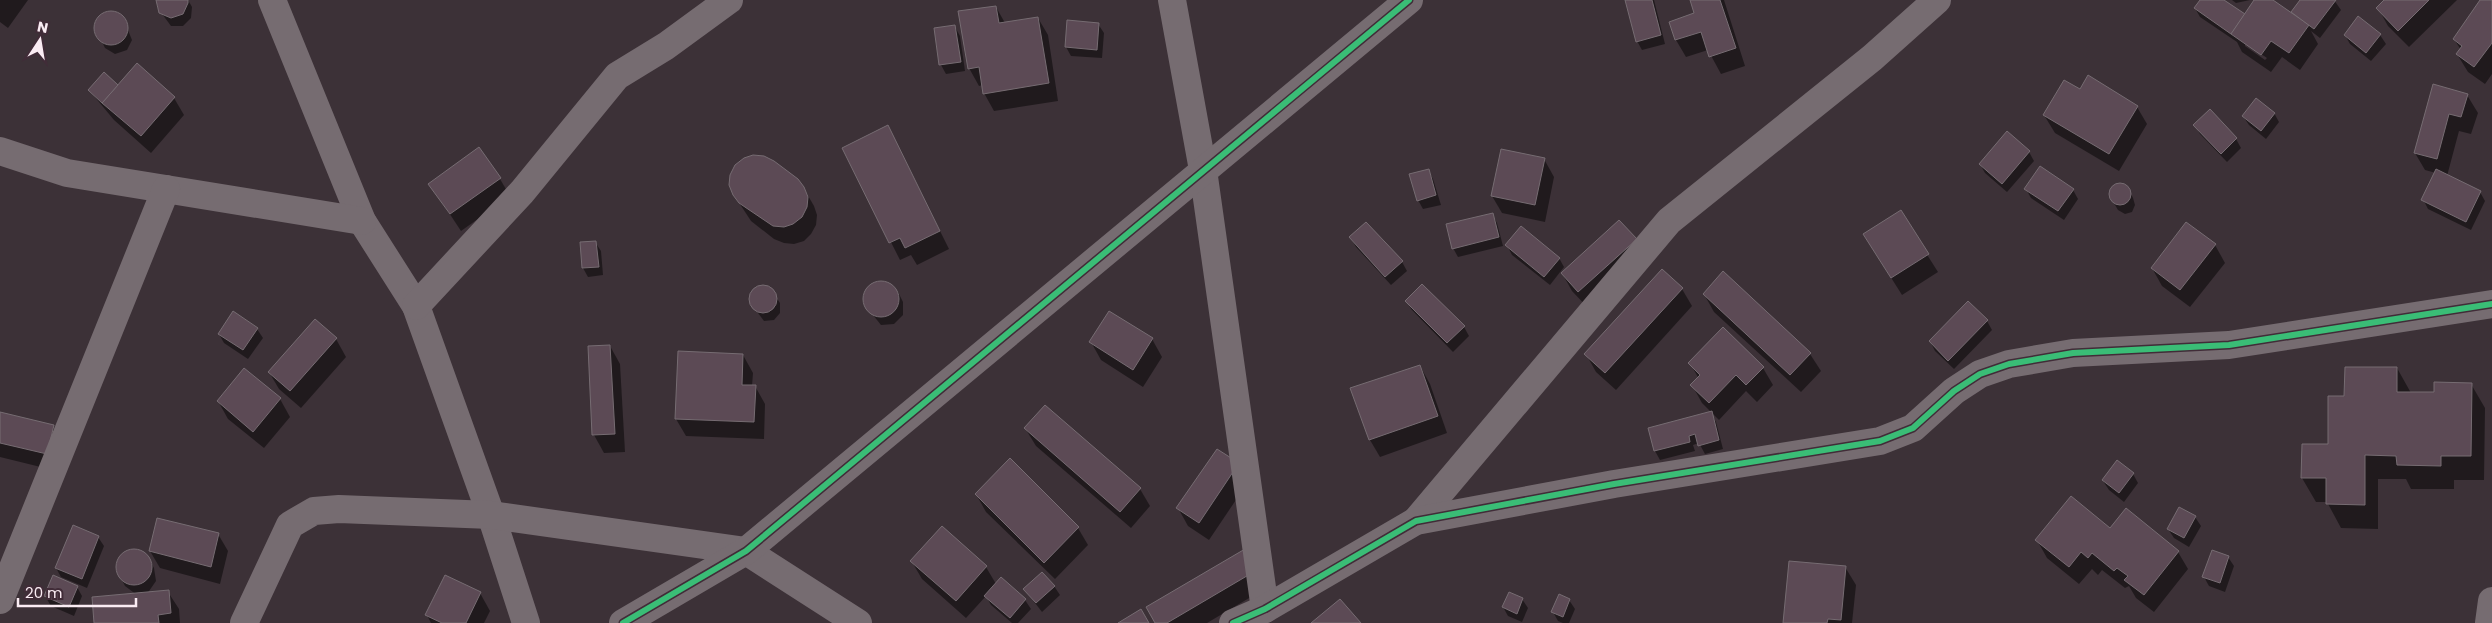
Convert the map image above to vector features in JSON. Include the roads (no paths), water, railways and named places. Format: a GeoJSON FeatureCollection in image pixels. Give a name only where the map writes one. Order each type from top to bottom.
{"type":"FeatureCollection","features":[{"type":"Feature","properties":{"kind":"street"},"geometry":{"type":"LineString","coordinates":[[272,0],[362,221],[416,306],[491,515],[526,623]]}},
{"type":"Feature","properties":{"kind":"street"},"geometry":{"type":"LineString","coordinates":[[416,306],[522,192],[617,76],[666,46],[729,0]]}},
{"type":"Feature","properties":{"kind":"street"},"geometry":{"type":"LineString","coordinates":[[1172,0],[1203,170],[1265,609]]}},
{"type":"Feature","properties":{"kind":"street"},"geometry":{"type":"LineString","coordinates":[[623,623],[746,551],[1409,0]]}},
{"type":"Feature","properties":{"kind":"street"},"geometry":{"type":"LineString","coordinates":[[1233,623],[1265,609],[1416,521],[1670,221],[1872,58],[1938,0]]}},
{"type":"Feature","properties":{"kind":"street"},"geometry":{"type":"LineString","coordinates":[[0,150],[67,173],[362,221]]}},
{"type":"Feature","properties":{"kind":"street"},"geometry":{"type":"LineString","coordinates":[[0,600],[166,189]]}},
{"type":"Feature","properties":{"kind":"street"},"geometry":{"type":"LineString","coordinates":[[1416,521],[1614,484],[1880,441],[1913,428],[1954,390],[1980,374],[2009,364],[2073,353],[2229,345],[2492,304]]}},
{"type":"Feature","properties":{"kind":"street"},"geometry":{"type":"LineString","coordinates":[[244,623],[290,525],[314,511],[339,509],[491,515],[746,551],[858,623]]}},
{"type":"Feature","properties":{"kind":"street"},"geometry":{"type":"LineString","coordinates":[[2489,623],[2492,601]]}}]}
